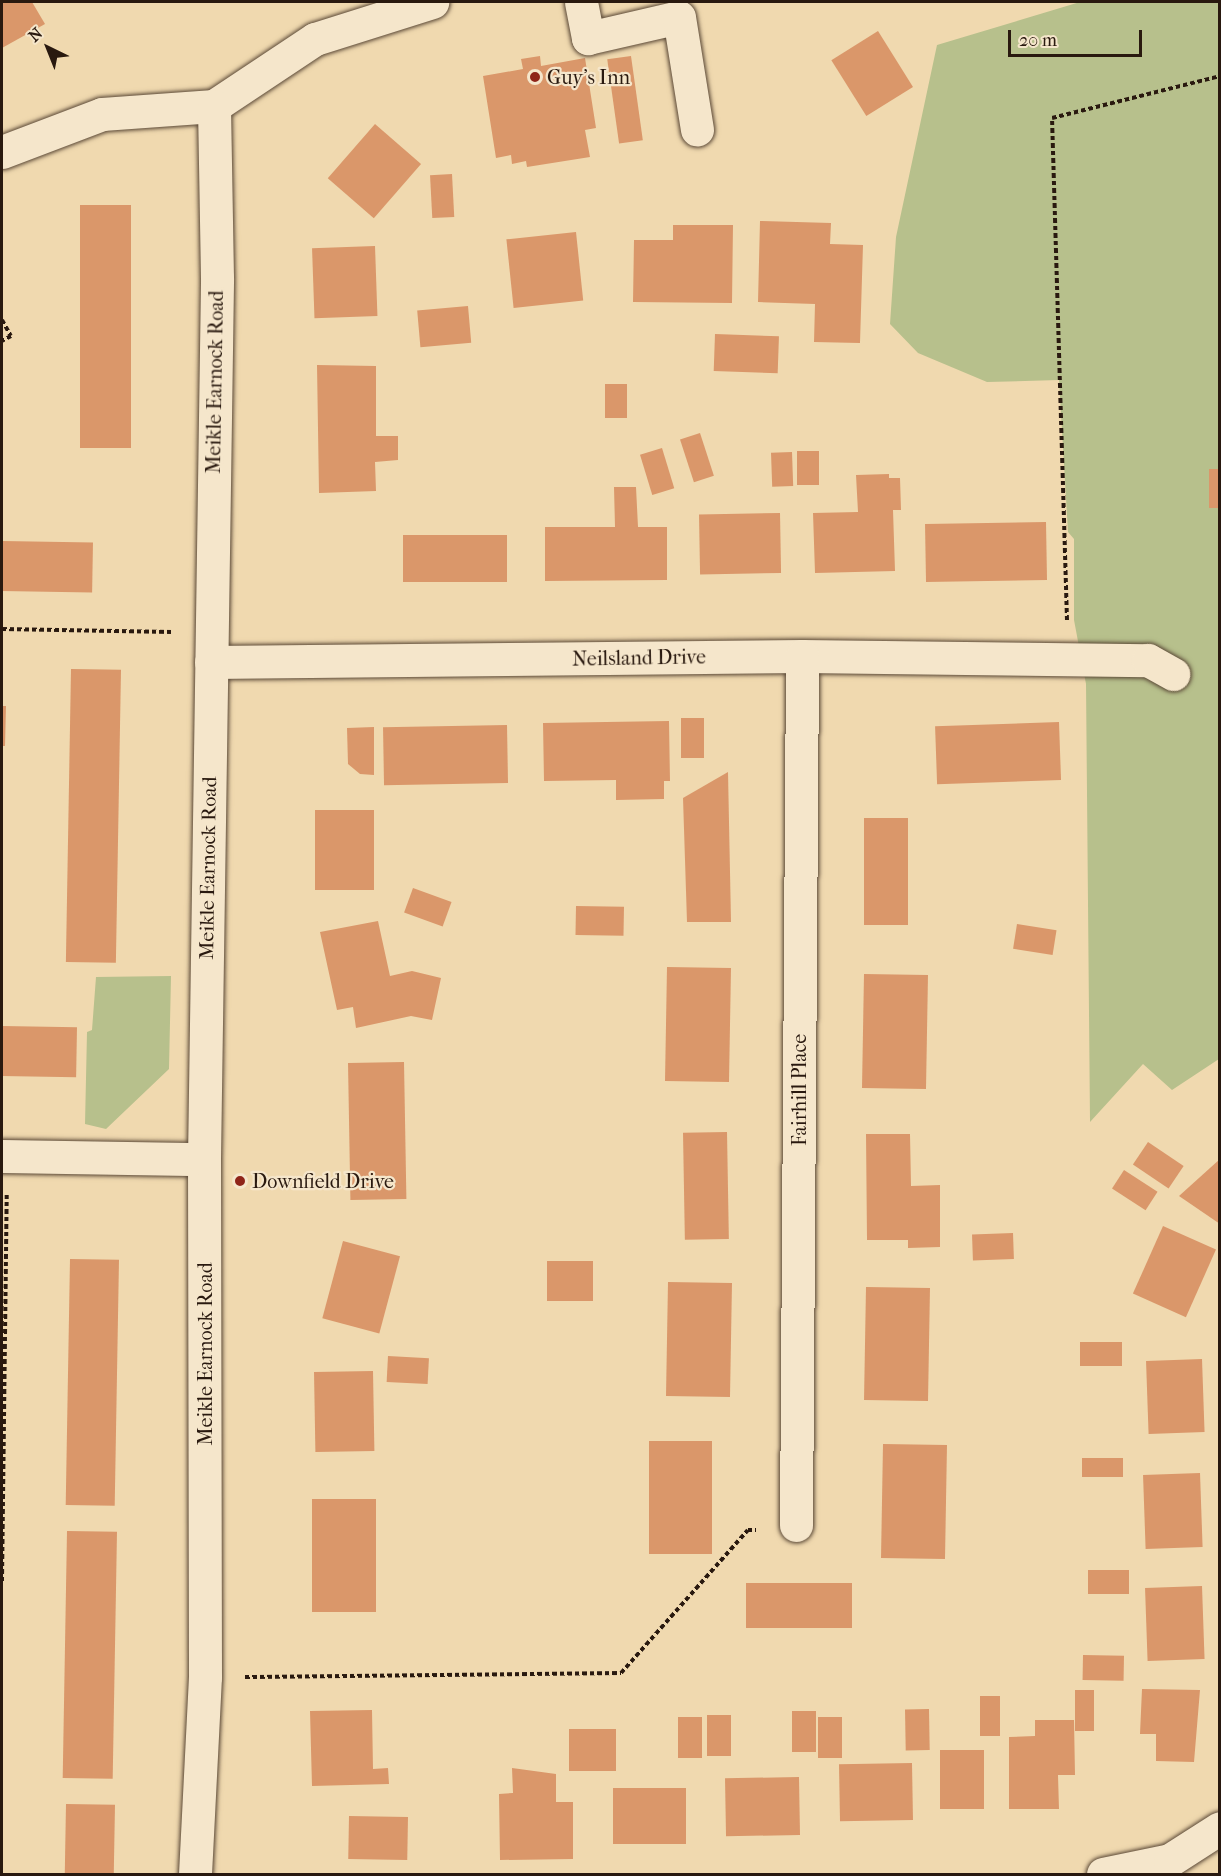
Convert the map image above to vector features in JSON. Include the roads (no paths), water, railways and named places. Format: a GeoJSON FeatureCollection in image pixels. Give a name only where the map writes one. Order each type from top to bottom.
{"type":"FeatureCollection","features":[{"type":"Feature","properties":{"kind":"street"},"geometry":{"type":"LineString","coordinates":[[2,152],[102,114],[214,106],[315,39],[432,2]]}},
{"type":"Feature","properties":{"kind":"street"},"geometry":{"type":"LineString","coordinates":[[581,2],[588,38],[679,17],[697,130]]}},
{"type":"Feature","properties":{"kind":"street","name":"Meikle Earnock Road"},"geometry":{"type":"LineString","coordinates":[[195,1875],[205,1677],[204,1159],[217,278],[214,106]]}},
{"type":"Feature","properties":{"kind":"street","name":"Neilsland Drive"},"geometry":{"type":"LineString","coordinates":[[211,647],[1148,660],[1173,674]]}},
{"type":"Feature","properties":{"kind":"street","name":"Fairhill Place"},"geometry":{"type":"LineString","coordinates":[[796,1525],[802,656]]}},
{"type":"Feature","properties":{"kind":"street"},"geometry":{"type":"LineString","coordinates":[[4,1156],[204,1159]]}},
{"type":"Feature","properties":{"kind":"street"},"geometry":{"type":"LineString","coordinates":[[1103,1875],[1170,1860],[1220,1828]]}},
{"type":"Feature","properties":{"kind":"place","name":"Guy's Inn"},"geometry":{"type":"Point","coordinates":[535,77]}},
{"type":"Feature","properties":{"kind":"place","name":"Downfield Drive"},"geometry":{"type":"Point","coordinates":[240,1181]}}]}
